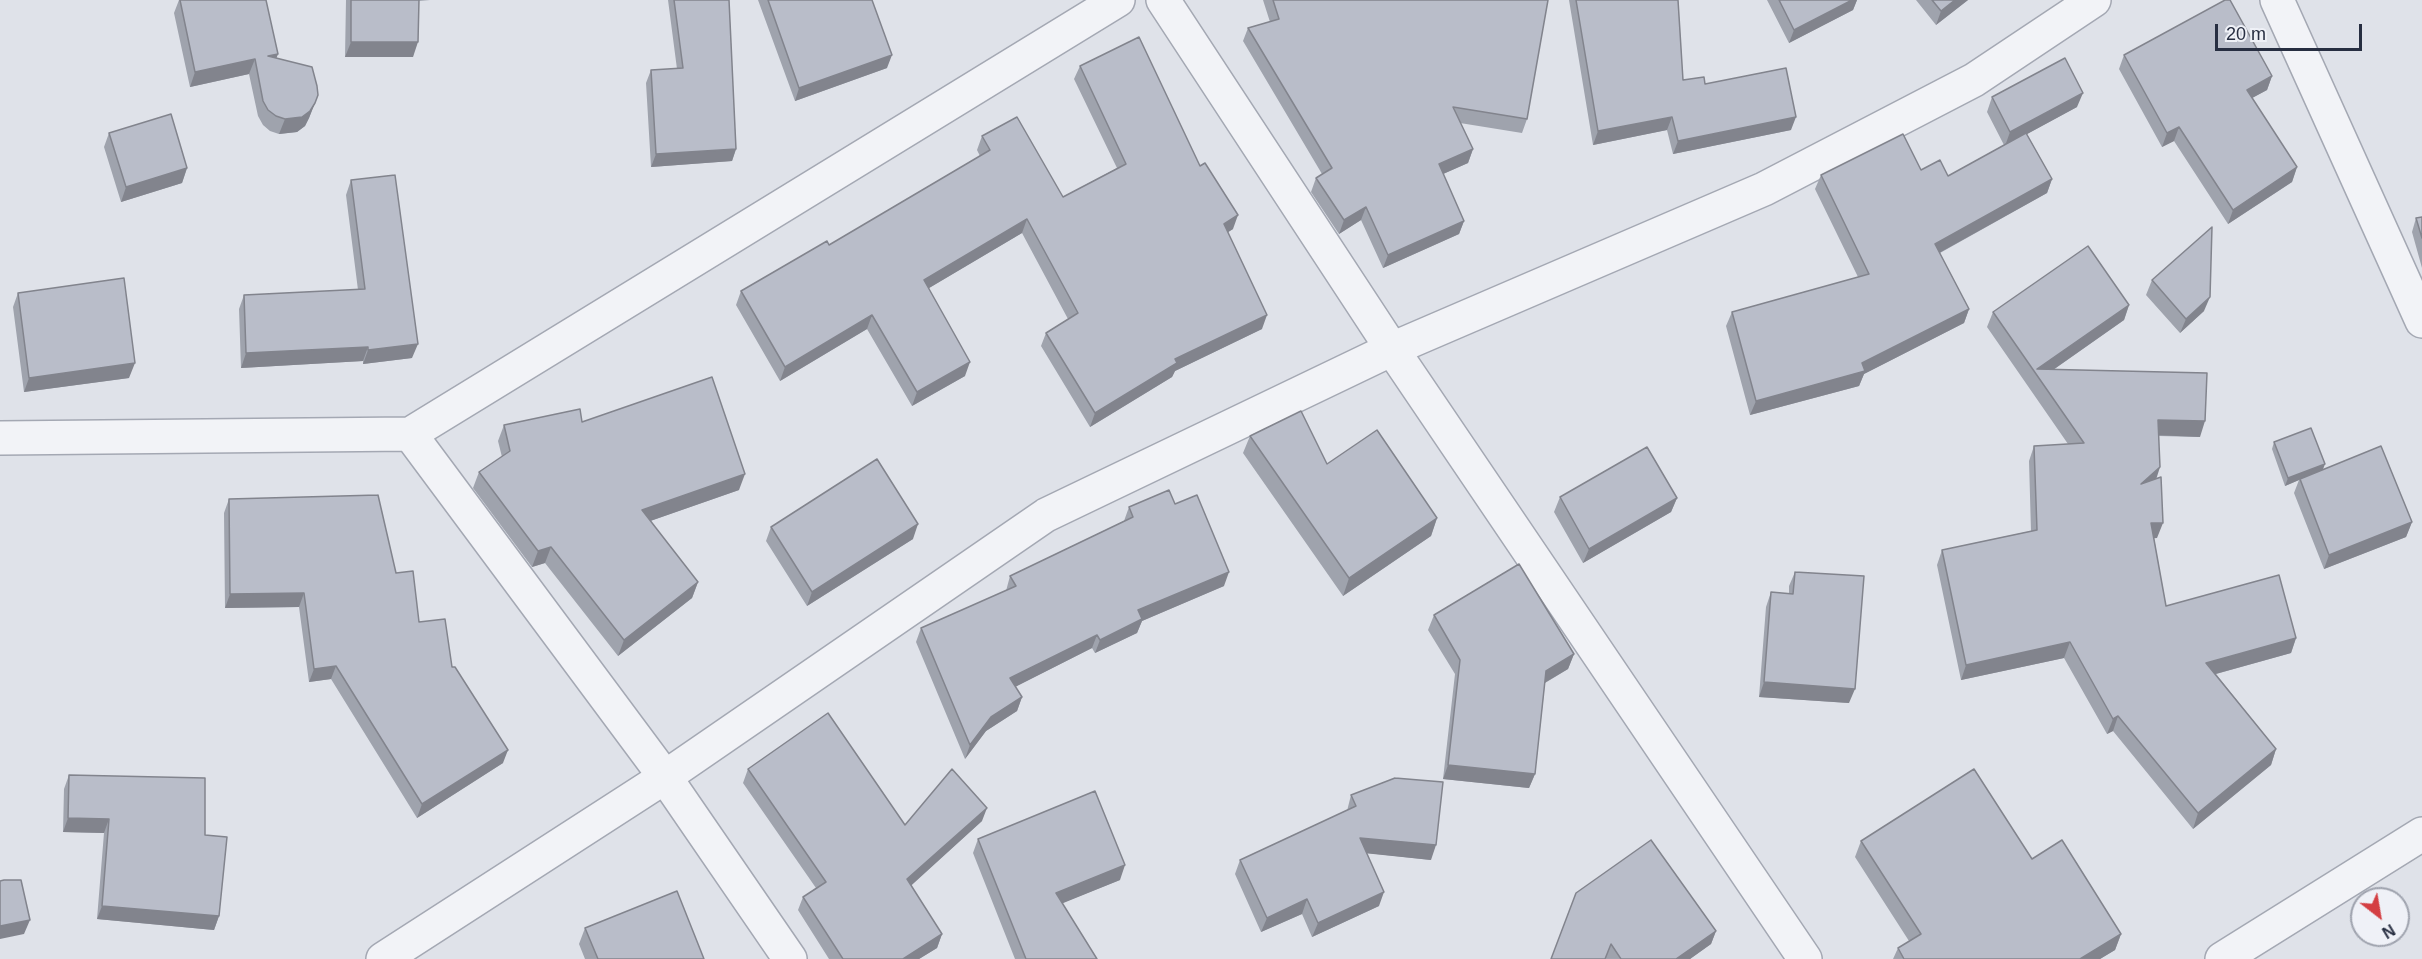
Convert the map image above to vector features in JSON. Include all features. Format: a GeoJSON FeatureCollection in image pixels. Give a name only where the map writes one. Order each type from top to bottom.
{"type":"FeatureCollection","features":[{"type":"Feature","properties":{"kind":"street"},"geometry":{"type":"LineString","coordinates":[[0,438],[410,434],[1118,0]]}},
{"type":"Feature","properties":{"kind":"street"},"geometry":{"type":"LineString","coordinates":[[1163,0],[1392,349],[1805,959]]}},
{"type":"Feature","properties":{"kind":"street"},"geometry":{"type":"LineString","coordinates":[[383,959],[665,777],[1046,515],[1392,349],[1764,189],[1974,80],[2094,0]]}},
{"type":"Feature","properties":{"kind":"street"},"geometry":{"type":"LineString","coordinates":[[2277,0],[2422,321]]}},
{"type":"Feature","properties":{"kind":"street"},"geometry":{"type":"LineString","coordinates":[[410,434],[665,777],[790,959]]}},
{"type":"Feature","properties":{"kind":"street"},"geometry":{"type":"LineString","coordinates":[[2222,959],[2422,834]]}},
{"type":"Feature","properties":{"kind":"building"},"geometry":{"type":"Polygon","coordinates":[[[180,0],[266,0],[278,54],[268,56],[312,67],[318,95],[310,111],[302,117],[285,119],[268,110],[263,101],[255,59],[195,72],[180,0]]]}},
{"type":"Feature","properties":{"kind":"building"},"geometry":{"type":"Polygon","coordinates":[[[351,0],[419,0],[418,42],[351,42],[351,0]]]}},
{"type":"Feature","properties":{"kind":"building"},"geometry":{"type":"Polygon","coordinates":[[[674,0],[729,0],[736,149],[656,154],[651,70],[683,68],[674,0]]]}},
{"type":"Feature","properties":{"kind":"building"},"geometry":{"type":"Polygon","coordinates":[[[768,0],[872,0],[892,55],[799,88],[768,0]]]}},
{"type":"Feature","properties":{"kind":"building"},"geometry":{"type":"Polygon","coordinates":[[[1273,0],[1548,0],[1527,119],[1453,107],[1473,149],[1439,164],[1464,221],[1388,255],[1366,207],[1344,220],[1316,178],[1332,168],[1248,28],[1279,19],[1273,0]]]}},
{"type":"Feature","properties":{"kind":"building"},"geometry":{"type":"Polygon","coordinates":[[[1576,0],[1678,0],[1683,80],[1704,77],[1705,84],[1786,68],[1796,117],[1678,141],[1672,117],[1598,131],[1576,0]]]}},
{"type":"Feature","properties":{"kind":"building"},"geometry":{"type":"Polygon","coordinates":[[[1779,0],[1852,0],[1794,30],[1779,0]]]}},
{"type":"Feature","properties":{"kind":"building"},"geometry":{"type":"Polygon","coordinates":[[[1932,0],[1955,0],[1941,11],[1932,0]]]}},
{"type":"Feature","properties":{"kind":"building"},"geometry":{"type":"Polygon","coordinates":[[[2225,0],[2230,0],[2272,76],[2247,90],[2297,167],[2233,210],[2179,127],[2167,133],[2124,55],[2225,0]]]}},
{"type":"Feature","properties":{"kind":"building"},"geometry":{"type":"Polygon","coordinates":[[[1139,37],[1200,166],[1205,163],[1238,215],[1224,224],[1267,315],[1175,359],[1177,363],[1095,413],[1046,333],[1078,313],[1027,219],[924,280],[970,362],[917,392],[872,315],[785,367],[741,291],[827,241],[829,245],[990,150],[982,136],[1017,117],[1063,197],[1126,164],[1080,66],[1139,37]]]}},
{"type":"Feature","properties":{"kind":"building"},"geometry":{"type":"Polygon","coordinates":[[[2065,58],[2083,93],[2010,132],[1992,97],[2065,58]]]}},
{"type":"Feature","properties":{"kind":"building"},"geometry":{"type":"Polygon","coordinates":[[[171,114],[187,168],[126,187],[109,133],[171,114]]]}},
{"type":"Feature","properties":{"kind":"building"},"geometry":{"type":"Polygon","coordinates":[[[2026,133],[2052,179],[1935,244],[1969,309],[1862,363],[1865,371],[1756,401],[1732,312],[1869,274],[1821,175],[1903,134],[1921,170],[1940,160],[1948,176],[2026,133]]]}},
{"type":"Feature","properties":{"kind":"building"},"geometry":{"type":"Polygon","coordinates":[[[395,175],[418,344],[368,350],[368,347],[246,353],[244,295],[365,289],[351,180],[395,175]]]}},
{"type":"Feature","properties":{"kind":"building"},"geometry":{"type":"Polygon","coordinates":[[[2422,217],[2422,238],[2416,218],[2422,217]]]}},
{"type":"Feature","properties":{"kind":"building"},"geometry":{"type":"Polygon","coordinates":[[[2212,227],[2210,297],[2186,319],[2152,280],[2212,227]]]}},
{"type":"Feature","properties":{"kind":"building"},"geometry":{"type":"Polygon","coordinates":[[[2088,246],[2129,305],[2037,369],[2207,373],[2205,421],[2158,420],[2160,467],[2141,484],[2161,477],[2163,523],[2151,523],[2166,606],[2279,575],[2296,638],[2206,663],[2276,749],[2198,813],[2118,716],[2113,719],[2070,642],[1966,665],[1942,550],[2037,530],[2034,446],[2084,443],[1993,312],[2088,246]]]}},
{"type":"Feature","properties":{"kind":"building"},"geometry":{"type":"Polygon","coordinates":[[[124,278],[135,363],[29,378],[18,293],[124,278]]]}},
{"type":"Feature","properties":{"kind":"building"},"geometry":{"type":"Polygon","coordinates":[[[712,377],[745,474],[642,510],[698,582],[624,640],[551,547],[538,551],[479,472],[510,451],[504,425],[580,409],[582,422],[712,377]]]}},
{"type":"Feature","properties":{"kind":"building"},"geometry":{"type":"Polygon","coordinates":[[[1301,411],[1327,464],[1377,430],[1437,518],[1349,578],[1250,436],[1301,411]]]}},
{"type":"Feature","properties":{"kind":"building"},"geometry":{"type":"Polygon","coordinates":[[[2311,428],[2325,464],[2288,478],[2274,442],[2311,428]]]}},
{"type":"Feature","properties":{"kind":"building"},"geometry":{"type":"Polygon","coordinates":[[[2381,446],[2412,522],[2329,555],[2300,479],[2381,446]]]}},
{"type":"Feature","properties":{"kind":"building"},"geometry":{"type":"Polygon","coordinates":[[[1647,447],[1677,498],[1589,549],[1560,497],[1647,447]]]}},
{"type":"Feature","properties":{"kind":"building"},"geometry":{"type":"Polygon","coordinates":[[[877,459],[918,524],[812,592],[771,527],[877,459]]]}},
{"type":"Feature","properties":{"kind":"building"},"geometry":{"type":"Polygon","coordinates":[[[1169,490],[1175,504],[1197,495],[1229,572],[1138,610],[1142,619],[1100,640],[1097,635],[1010,678],[1022,697],[991,717],[970,745],[921,628],[1016,586],[1010,576],[1133,517],[1129,507],[1169,490]]]}},
{"type":"Feature","properties":{"kind":"building"},"geometry":{"type":"Polygon","coordinates":[[[378,495],[396,573],[413,571],[419,622],[445,619],[452,667],[455,667],[508,750],[422,804],[336,666],[314,669],[304,593],[230,594],[229,499],[378,495]]]}},
{"type":"Feature","properties":{"kind":"building"},"geometry":{"type":"Polygon","coordinates":[[[1519,564],[1574,654],[1546,671],[1535,774],[1448,765],[1460,660],[1434,615],[1519,564]]]}},
{"type":"Feature","properties":{"kind":"building"},"geometry":{"type":"Polygon","coordinates":[[[1795,572],[1864,576],[1855,689],[1764,682],[1771,592],[1793,594],[1795,572]]]}},
{"type":"Feature","properties":{"kind":"building"},"geometry":{"type":"Polygon","coordinates":[[[828,713],[905,825],[952,769],[987,808],[907,879],[942,934],[903,959],[843,959],[803,897],[826,882],[748,769],[828,713]]]}},
{"type":"Feature","properties":{"kind":"building"},"geometry":{"type":"Polygon","coordinates":[[[1974,769],[2032,859],[2062,840],[2121,934],[2080,959],[1904,959],[1898,948],[1921,934],[1861,841],[1974,769]]]}},
{"type":"Feature","properties":{"kind":"building"},"geometry":{"type":"Polygon","coordinates":[[[69,775],[205,778],[205,835],[227,837],[219,916],[102,906],[109,819],[68,818],[69,775]]]}},
{"type":"Feature","properties":{"kind":"building"},"geometry":{"type":"Polygon","coordinates":[[[1395,778],[1443,782],[1436,845],[1360,838],[1384,892],[1318,923],[1307,899],[1267,918],[1240,860],[1356,806],[1351,795],[1395,778]]]}},
{"type":"Feature","properties":{"kind":"building"},"geometry":{"type":"Polygon","coordinates":[[[1095,791],[1125,865],[1056,893],[1097,959],[1026,959],[978,839],[1095,791]]]}},
{"type":"Feature","properties":{"kind":"building"},"geometry":{"type":"Polygon","coordinates":[[[1651,840],[1716,931],[1676,959],[1621,959],[1611,944],[1605,959],[1551,959],[1576,893],[1651,840]]]}},
{"type":"Feature","properties":{"kind":"building"},"geometry":{"type":"Polygon","coordinates":[[[21,880],[30,920],[0,926],[0,881],[21,880]]]}},
{"type":"Feature","properties":{"kind":"building"},"geometry":{"type":"Polygon","coordinates":[[[677,891],[704,959],[598,959],[585,928],[677,891]]]}}]}
